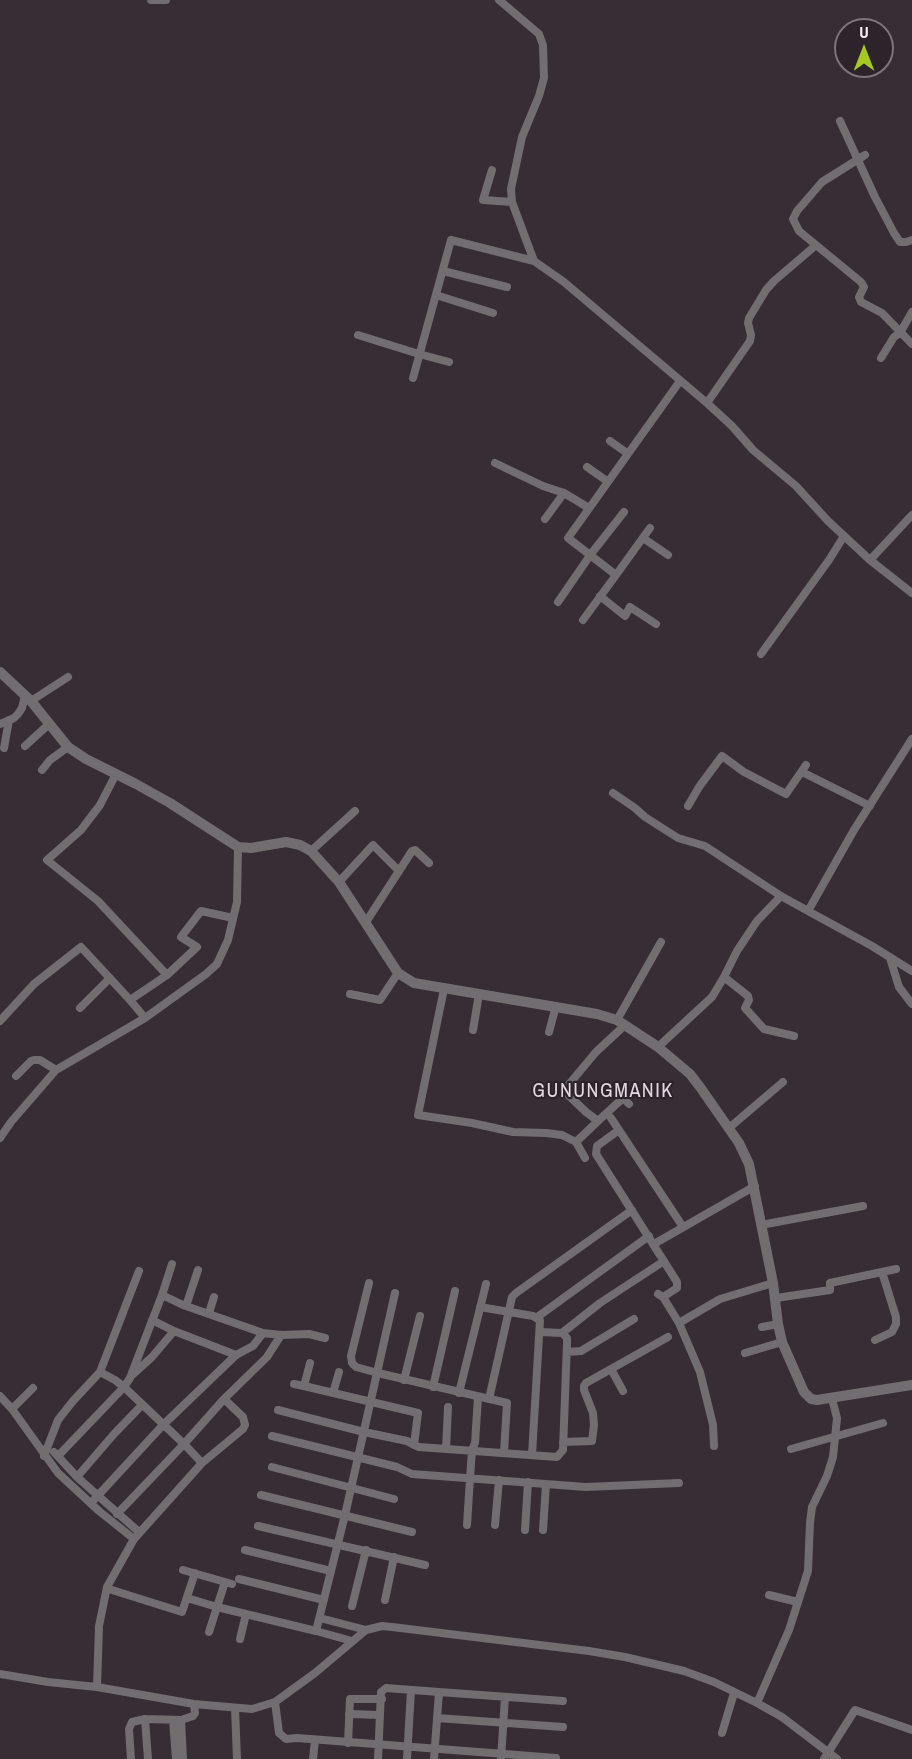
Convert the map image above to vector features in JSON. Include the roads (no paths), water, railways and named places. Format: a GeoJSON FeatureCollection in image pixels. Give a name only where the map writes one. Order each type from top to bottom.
{"type":"FeatureCollection","features":[{"type":"Feature","properties":{"kind":"street"},"geometry":{"type":"LineString","coordinates":[[151,0],[164,0]]}},
{"type":"Feature","properties":{"kind":"street"},"geometry":{"type":"LineString","coordinates":[[499,0],[539,34],[543,45],[544,78],[522,137],[513,177],[512,202],[534,261]]}},
{"type":"Feature","properties":{"kind":"street"},"geometry":{"type":"LineString","coordinates":[[840,121],[862,157],[875,197],[899,241],[912,240]]}},
{"type":"Feature","properties":{"kind":"street"},"geometry":{"type":"LineString","coordinates":[[862,157],[822,182],[797,211],[794,219],[799,231],[861,282],[864,287],[859,297],[861,302],[882,314],[912,344]]}},
{"type":"Feature","properties":{"kind":"street"},"geometry":{"type":"LineString","coordinates":[[492,170],[483,200],[512,202]]}},
{"type":"Feature","properties":{"kind":"street"},"geometry":{"type":"LineString","coordinates":[[413,378],[451,240],[534,261],[564,282],[707,403],[753,450],[796,486],[844,536],[912,593]]}},
{"type":"Feature","properties":{"kind":"street"},"geometry":{"type":"LineString","coordinates":[[707,403],[750,341],[749,318],[766,290],[774,280],[815,246]]}},
{"type":"Feature","properties":{"kind":"street"},"geometry":{"type":"LineString","coordinates":[[443,271],[507,287]]}},
{"type":"Feature","properties":{"kind":"street"},"geometry":{"type":"LineString","coordinates":[[435,295],[494,313]]}},
{"type":"Feature","properties":{"kind":"street"},"geometry":{"type":"LineString","coordinates":[[881,358],[912,312]]}},
{"type":"Feature","properties":{"kind":"street"},"geometry":{"type":"LineString","coordinates":[[358,335],[449,363]]}},
{"type":"Feature","properties":{"kind":"street"},"geometry":{"type":"LineString","coordinates":[[616,575],[568,538],[680,381]]}},
{"type":"Feature","properties":{"kind":"street"},"geometry":{"type":"LineString","coordinates":[[610,441],[627,453]]}},
{"type":"Feature","properties":{"kind":"street"},"geometry":{"type":"LineString","coordinates":[[495,463],[564,493],[589,508]]}},
{"type":"Feature","properties":{"kind":"street"},"geometry":{"type":"LineString","coordinates":[[587,467],[607,481]]}},
{"type":"Feature","properties":{"kind":"street"},"geometry":{"type":"LineString","coordinates":[[544,519],[564,493]]}},
{"type":"Feature","properties":{"kind":"street"},"geometry":{"type":"LineString","coordinates":[[558,602],[624,512]]}},
{"type":"Feature","properties":{"kind":"street"},"geometry":{"type":"LineString","coordinates":[[870,560],[912,515]]}},
{"type":"Feature","properties":{"kind":"street"},"geometry":{"type":"LineString","coordinates":[[583,620],[650,528]]}},
{"type":"Feature","properties":{"kind":"street"},"geometry":{"type":"LineString","coordinates":[[761,654],[830,560],[844,536]]}},
{"type":"Feature","properties":{"kind":"street"},"geometry":{"type":"LineString","coordinates":[[643,538],[668,555]]}},
{"type":"Feature","properties":{"kind":"street"},"geometry":{"type":"LineString","coordinates":[[600,596],[625,616],[630,607],[656,624]]}},
{"type":"Feature","properties":{"kind":"street"},"geometry":{"type":"LineString","coordinates":[[0,672],[28,699],[68,747],[86,759],[170,803],[238,847],[251,848],[286,842],[312,851],[339,882],[381,949],[399,973],[414,983],[597,1014],[621,1022],[658,1047],[690,1074],[739,1143],[749,1164],[776,1298],[782,1342],[804,1392],[814,1400],[832,1399],[912,1385]]}},
{"type":"Feature","properties":{"kind":"street"},"geometry":{"type":"LineString","coordinates":[[0,724],[14,718],[28,699],[68,677]]}},
{"type":"Feature","properties":{"kind":"street"},"geometry":{"type":"LineString","coordinates":[[4,748],[9,720]]}},
{"type":"Feature","properties":{"kind":"street"},"geometry":{"type":"LineString","coordinates":[[25,746],[49,724]]}},
{"type":"Feature","properties":{"kind":"street"},"geometry":{"type":"LineString","coordinates":[[808,911],[854,830],[912,739]]}},
{"type":"Feature","properties":{"kind":"street"},"geometry":{"type":"LineString","coordinates":[[42,770],[50,760],[68,747]]}},
{"type":"Feature","properties":{"kind":"street"},"geometry":{"type":"LineString","coordinates":[[688,806],[722,756],[744,772],[786,794],[804,769],[870,806]]}},
{"type":"Feature","properties":{"kind":"street"},"geometry":{"type":"LineString","coordinates":[[116,774],[100,805],[81,830],[47,860],[98,901],[167,975]]}},
{"type":"Feature","properties":{"kind":"street"},"geometry":{"type":"LineString","coordinates":[[613,793],[678,838],[705,846],[781,896],[912,972]]}},
{"type":"Feature","properties":{"kind":"street"},"geometry":{"type":"LineString","coordinates":[[312,851],[355,812]]}},
{"type":"Feature","properties":{"kind":"street"},"geometry":{"type":"LineString","coordinates":[[339,882],[373,845],[398,870]]}},
{"type":"Feature","properties":{"kind":"street"},"geometry":{"type":"LineString","coordinates":[[0,1138],[11,1122],[57,1070],[145,1018],[206,975],[217,964],[228,940],[237,902],[238,847]]}},
{"type":"Feature","properties":{"kind":"street"},"geometry":{"type":"LineString","coordinates":[[366,922],[413,850],[429,863]]}},
{"type":"Feature","properties":{"kind":"street"},"geometry":{"type":"LineString","coordinates":[[658,1047],[712,997],[736,951],[757,921],[781,896]]}},
{"type":"Feature","properties":{"kind":"street"},"geometry":{"type":"LineString","coordinates":[[130,1000],[167,975],[197,947],[182,937],[201,911],[233,918]]}},
{"type":"Feature","properties":{"kind":"street"},"geometry":{"type":"LineString","coordinates":[[598,1121],[565,1092],[565,1089],[621,1022],[661,942]]}},
{"type":"Feature","properties":{"kind":"street"},"geometry":{"type":"LineString","coordinates":[[0,1021],[34,984],[81,947],[145,1018]]}},
{"type":"Feature","properties":{"kind":"street"},"geometry":{"type":"LineString","coordinates":[[890,958],[899,987],[912,1004]]}},
{"type":"Feature","properties":{"kind":"street"},"geometry":{"type":"LineString","coordinates":[[350,994],[380,1000],[399,973]]}},
{"type":"Feature","properties":{"kind":"street"},"geometry":{"type":"LineString","coordinates":[[724,977],[748,996],[749,1000],[745,1008],[764,1029],[794,1036]]}},
{"type":"Feature","properties":{"kind":"street"},"geometry":{"type":"LineString","coordinates":[[80,1008],[110,978]]}},
{"type":"Feature","properties":{"kind":"street"},"geometry":{"type":"LineString","coordinates":[[444,989],[418,1115],[513,1132],[555,1133],[576,1142],[585,1158]]}},
{"type":"Feature","properties":{"kind":"street"},"geometry":{"type":"LineString","coordinates":[[472,1030],[479,994]]}},
{"type":"Feature","properties":{"kind":"street"},"geometry":{"type":"LineString","coordinates":[[549,1032],[556,1006]]}},
{"type":"Feature","properties":{"kind":"street"},"geometry":{"type":"LineString","coordinates":[[16,1076],[34,1060],[40,1060],[57,1070]]}},
{"type":"Feature","properties":{"kind":"street"},"geometry":{"type":"LineString","coordinates":[[729,1128],[783,1082]]}},
{"type":"Feature","properties":{"kind":"street"},"geometry":{"type":"LineString","coordinates":[[576,1142],[622,1099],[629,1104]]}},
{"type":"Feature","properties":{"kind":"street"},"geometry":{"type":"LineString","coordinates":[[611,1118],[683,1227]]}},
{"type":"Feature","properties":{"kind":"street"},"geometry":{"type":"LineString","coordinates":[[619,1130],[597,1146],[596,1154],[678,1285],[677,1288],[661,1296],[679,1323],[700,1372],[713,1425],[714,1446]]}},
{"type":"Feature","properties":{"kind":"street"},"geometry":{"type":"LineString","coordinates":[[536,1318],[651,1240],[683,1227],[755,1186]]}},
{"type":"Feature","properties":{"kind":"street"},"geometry":{"type":"LineString","coordinates":[[761,1226],[863,1206]]}},
{"type":"Feature","properties":{"kind":"street"},"geometry":{"type":"LineString","coordinates":[[489,1399],[512,1297],[632,1210]]}},
{"type":"Feature","properties":{"kind":"street"},"geometry":{"type":"LineString","coordinates":[[540,1332],[562,1333],[600,1303],[664,1261]]}},
{"type":"Feature","properties":{"kind":"street"},"geometry":{"type":"LineString","coordinates":[[130,1378],[172,1264]]}},
{"type":"Feature","properties":{"kind":"street"},"geometry":{"type":"LineString","coordinates":[[776,1298],[830,1290],[831,1283],[896,1269]]}},
{"type":"Feature","properties":{"kind":"street"},"geometry":{"type":"LineString","coordinates":[[186,1305],[198,1270]]}},
{"type":"Feature","properties":{"kind":"street"},"geometry":{"type":"LineString","coordinates":[[44,1456],[58,1420],[100,1372],[139,1271]]}},
{"type":"Feature","properties":{"kind":"street"},"geometry":{"type":"LineString","coordinates":[[875,1340],[892,1332],[896,1324],[896,1317],[882,1272]]}},
{"type":"Feature","properties":{"kind":"street"},"geometry":{"type":"LineString","coordinates":[[679,1323],[720,1299],[773,1282]]}},
{"type":"Feature","properties":{"kind":"street"},"geometry":{"type":"LineString","coordinates":[[369,1283],[351,1356],[352,1363],[356,1367],[404,1380],[507,1403],[504,1452]]}},
{"type":"Feature","properties":{"kind":"street"},"geometry":{"type":"LineString","coordinates":[[459,1393],[486,1284]]}},
{"type":"Feature","properties":{"kind":"street"},"geometry":{"type":"LineString","coordinates":[[433,1387],[455,1291]]}},
{"type":"Feature","properties":{"kind":"street"},"geometry":{"type":"LineString","coordinates":[[316,1630],[332,1571],[396,1293]]}},
{"type":"Feature","properties":{"kind":"street"},"geometry":{"type":"LineString","coordinates":[[162,1295],[263,1333],[309,1334],[325,1338]]}},
{"type":"Feature","properties":{"kind":"street"},"geometry":{"type":"LineString","coordinates":[[209,1314],[214,1297]]}},
{"type":"Feature","properties":{"kind":"street"},"geometry":{"type":"LineString","coordinates":[[480,1307],[540,1320],[532,1455]]}},
{"type":"Feature","properties":{"kind":"street"},"geometry":{"type":"LineString","coordinates":[[404,1380],[420,1316]]}},
{"type":"Feature","properties":{"kind":"street"},"geometry":{"type":"LineString","coordinates":[[567,1352],[581,1351],[634,1319]]}},
{"type":"Feature","properties":{"kind":"street"},"geometry":{"type":"LineString","coordinates":[[152,1320],[236,1355]]}},
{"type":"Feature","properties":{"kind":"street"},"geometry":{"type":"LineString","coordinates":[[762,1327],[778,1324]]}},
{"type":"Feature","properties":{"kind":"street"},"geometry":{"type":"LineString","coordinates":[[58,1456],[174,1331]]}},
{"type":"Feature","properties":{"kind":"street"},"geometry":{"type":"LineString","coordinates":[[91,1503],[163,1425],[236,1355],[253,1346],[263,1333]]}},
{"type":"Feature","properties":{"kind":"street"},"geometry":{"type":"LineString","coordinates":[[278,1410],[407,1441],[419,1447],[557,1457],[561,1453],[563,1442],[567,1352],[567,1338],[562,1333]]}},
{"type":"Feature","properties":{"kind":"street"},"geometry":{"type":"LineString","coordinates":[[117,1514],[224,1399],[267,1357],[281,1335]]}},
{"type":"Feature","properties":{"kind":"street"},"geometry":{"type":"LineString","coordinates":[[563,1442],[592,1441],[594,1425],[584,1386],[586,1383],[668,1337]]}},
{"type":"Feature","properties":{"kind":"street"},"geometry":{"type":"LineString","coordinates":[[745,1353],[782,1342]]}},
{"type":"Feature","properties":{"kind":"street"},"geometry":{"type":"LineString","coordinates":[[310,1363],[299,1385],[371,1402],[418,1408],[414,1444]]}},
{"type":"Feature","properties":{"kind":"street"},"geometry":{"type":"LineString","coordinates":[[611,1369],[623,1391]]}},
{"type":"Feature","properties":{"kind":"street"},"geometry":{"type":"LineString","coordinates":[[100,1372],[124,1387],[202,1463]]}},
{"type":"Feature","properties":{"kind":"street"},"geometry":{"type":"LineString","coordinates":[[333,1393],[339,1372]]}},
{"type":"Feature","properties":{"kind":"street"},"geometry":{"type":"LineString","coordinates":[[12,1409],[33,1388]]}},
{"type":"Feature","properties":{"kind":"street"},"geometry":{"type":"LineString","coordinates":[[0,1396],[32,1435],[44,1456],[58,1473],[91,1503],[136,1535]]}},
{"type":"Feature","properties":{"kind":"street"},"geometry":{"type":"LineString","coordinates":[[467,1525],[477,1397]]}},
{"type":"Feature","properties":{"kind":"street"},"geometry":{"type":"LineString","coordinates":[[97,1687],[99,1626],[107,1587],[136,1535],[202,1463],[243,1429],[245,1425],[243,1417],[224,1399]]}},
{"type":"Feature","properties":{"kind":"street"},"geometry":{"type":"LineString","coordinates":[[757,1703],[789,1630],[808,1571],[812,1507],[827,1476],[833,1457],[837,1418],[832,1399]]}},
{"type":"Feature","properties":{"kind":"street"},"geometry":{"type":"LineString","coordinates":[[77,1477],[142,1405]]}},
{"type":"Feature","properties":{"kind":"street"},"geometry":{"type":"LineString","coordinates":[[446,1449],[448,1407]]}},
{"type":"Feature","properties":{"kind":"street"},"geometry":{"type":"LineString","coordinates":[[791,1449],[883,1423]]}},
{"type":"Feature","properties":{"kind":"street"},"geometry":{"type":"LineString","coordinates":[[272,1436],[397,1467],[412,1474],[586,1487],[679,1483]]}},
{"type":"Feature","properties":{"kind":"street"},"geometry":{"type":"LineString","coordinates":[[47,1445],[77,1477],[99,1495],[136,1535]]}},
{"type":"Feature","properties":{"kind":"street"},"geometry":{"type":"LineString","coordinates":[[272,1467],[394,1499]]}},
{"type":"Feature","properties":{"kind":"street"},"geometry":{"type":"LineString","coordinates":[[495,1525],[499,1480]]}},
{"type":"Feature","properties":{"kind":"street"},"geometry":{"type":"LineString","coordinates":[[525,1530],[528,1482]]}},
{"type":"Feature","properties":{"kind":"street"},"geometry":{"type":"LineString","coordinates":[[543,1530],[546,1484]]}},
{"type":"Feature","properties":{"kind":"street"},"geometry":{"type":"LineString","coordinates":[[261,1495],[412,1533]]}},
{"type":"Feature","properties":{"kind":"street"},"geometry":{"type":"LineString","coordinates":[[258,1526],[425,1565]]}},
{"type":"Feature","properties":{"kind":"street"},"geometry":{"type":"LineString","coordinates":[[245,1550],[332,1571]]}},
{"type":"Feature","properties":{"kind":"street"},"geometry":{"type":"LineString","coordinates":[[352,1606],[366,1550]]}},
{"type":"Feature","properties":{"kind":"street"},"geometry":{"type":"LineString","coordinates":[[385,1600],[394,1557]]}},
{"type":"Feature","properties":{"kind":"street"},"geometry":{"type":"LineString","coordinates":[[183,1570],[324,1600]]}},
{"type":"Feature","properties":{"kind":"street"},"geometry":{"type":"LineString","coordinates":[[112,1590],[180,1612],[183,1611],[188,1598],[195,1573]]}},
{"type":"Feature","properties":{"kind":"street"},"geometry":{"type":"LineString","coordinates":[[209,1632],[217,1607],[232,1582]]}},
{"type":"Feature","properties":{"kind":"street"},"geometry":{"type":"LineString","coordinates":[[769,1595],[798,1602]]}},
{"type":"Feature","properties":{"kind":"street"},"geometry":{"type":"LineString","coordinates":[[188,1598],[352,1641]]}},
{"type":"Feature","properties":{"kind":"street"},"geometry":{"type":"LineString","coordinates":[[240,1639],[246,1614]]}},
{"type":"Feature","properties":{"kind":"street"},"geometry":{"type":"LineString","coordinates":[[320,1618],[366,1630]]}},
{"type":"Feature","properties":{"kind":"street"},"geometry":{"type":"LineString","coordinates":[[0,1674],[97,1687],[194,1704],[252,1709],[275,1702],[315,1673],[366,1630],[382,1626],[392,1627],[625,1657],[684,1671],[714,1682],[757,1703],[782,1718],[826,1756],[837,1759]]}},
{"type":"Feature","properties":{"kind":"street"},"geometry":{"type":"LineString","coordinates":[[378,1759],[382,1690],[386,1688],[563,1701]]}},
{"type":"Feature","properties":{"kind":"street"},"geometry":{"type":"LineString","coordinates":[[407,1759],[411,1690]]}},
{"type":"Feature","properties":{"kind":"street"},"geometry":{"type":"LineString","coordinates":[[434,1759],[439,1692]]}},
{"type":"Feature","properties":{"kind":"street"},"geometry":{"type":"LineString","coordinates":[[722,1733],[734,1693]]}},
{"type":"Feature","properties":{"kind":"street"},"geometry":{"type":"LineString","coordinates":[[501,1756],[505,1697]]}},
{"type":"Feature","properties":{"kind":"street"},"geometry":{"type":"LineString","coordinates":[[348,1743],[350,1699],[382,1699]]}},
{"type":"Feature","properties":{"kind":"street"},"geometry":{"type":"LineString","coordinates":[[275,1702],[279,1733],[283,1738],[434,1748],[501,1756],[556,1758]]}},
{"type":"Feature","properties":{"kind":"street"},"geometry":{"type":"LineString","coordinates":[[131,1759],[129,1729],[132,1722],[146,1719],[177,1720],[193,1716],[194,1704]]}},
{"type":"Feature","properties":{"kind":"street"},"geometry":{"type":"LineString","coordinates":[[235,1708],[237,1759]]}},
{"type":"Feature","properties":{"kind":"street"},"geometry":{"type":"LineString","coordinates":[[826,1756],[855,1710],[912,1730]]}},
{"type":"Feature","properties":{"kind":"street"},"geometry":{"type":"LineString","coordinates":[[348,1714],[380,1715]]}},
{"type":"Feature","properties":{"kind":"street"},"geometry":{"type":"LineString","coordinates":[[437,1718],[563,1727]]}},
{"type":"Feature","properties":{"kind":"street"},"geometry":{"type":"LineString","coordinates":[[146,1719],[148,1759]]}},
{"type":"Feature","properties":{"kind":"street"},"geometry":{"type":"LineString","coordinates":[[176,1759],[177,1720]]}},
{"type":"Feature","properties":{"kind":"street"},"geometry":{"type":"LineString","coordinates":[[177,1720],[183,1759]]}},
{"type":"Feature","properties":{"kind":"street"},"geometry":{"type":"LineString","coordinates":[[313,1759],[315,1740]]}},
{"type":"Feature","properties":{"kind":"district","name":"GUNUNGMANIK"},"geometry":{"type":"Point","coordinates":[603,1092]}}]}
